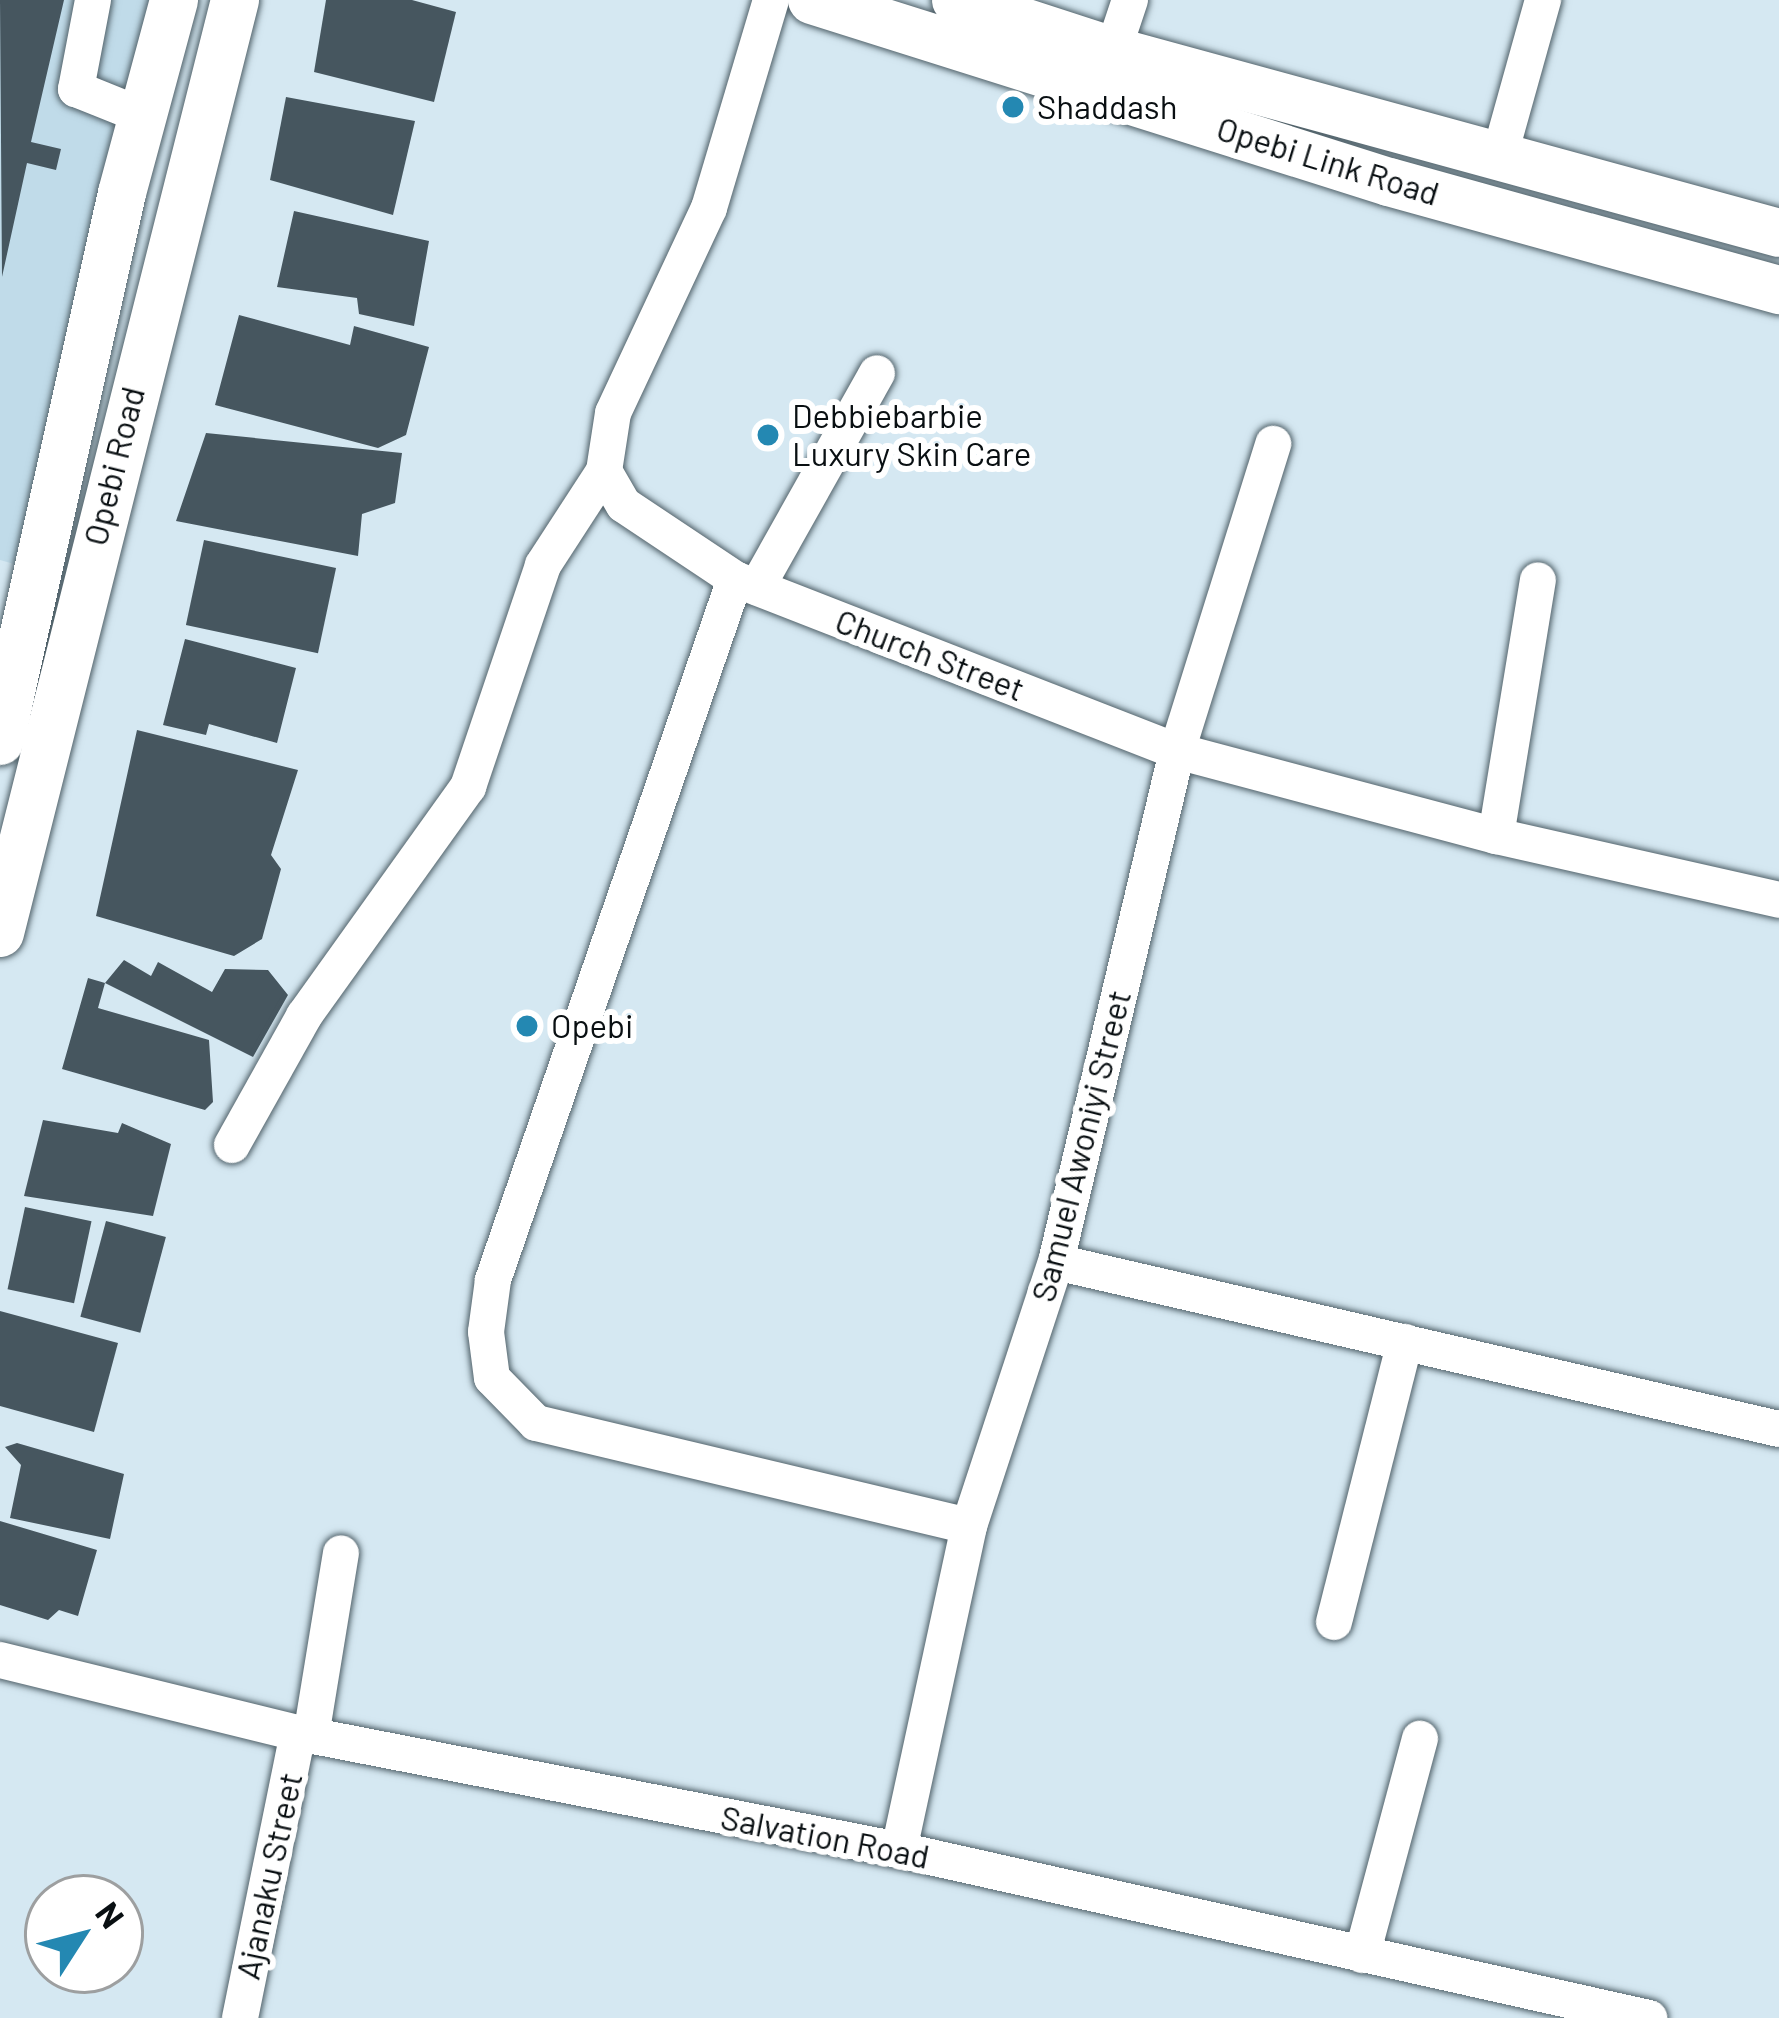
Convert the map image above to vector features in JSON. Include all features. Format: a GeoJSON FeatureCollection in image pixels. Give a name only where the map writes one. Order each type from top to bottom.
{"type":"FeatureCollection","features":[{"type":"Feature","properties":{"kind":"main road","name":"Opebi Road"},"geometry":{"type":"LineString","coordinates":[[0,741],[20,583],[174,0]]}},
{"type":"Feature","properties":{"kind":"main road","name":"Opebi Road"},"geometry":{"type":"LineString","coordinates":[[0,933],[235,0]]}},
{"type":"Feature","properties":{"kind":"main road","name":"Opebi Link Road"},"geometry":{"type":"LineString","coordinates":[[812,0],[1390,182],[1779,290]]}},
{"type":"Feature","properties":{"kind":"main road","name":"Opebi Link Road"},"geometry":{"type":"LineString","coordinates":[[956,0],[1113,51],[1779,233]]}},
{"type":"Feature","properties":{"kind":"street"},"geometry":{"type":"LineString","coordinates":[[94,0],[76,89],[143,116]]}},
{"type":"Feature","properties":{"kind":"street"},"geometry":{"type":"LineString","coordinates":[[232,1144],[304,1016],[468,787],[543,565],[604,472],[613,413],[710,208],[771,0]]}},
{"type":"Feature","properties":{"kind":"street"},"geometry":{"type":"LineString","coordinates":[[1113,51],[1130,0]]}},
{"type":"Feature","properties":{"kind":"street"},"geometry":{"type":"LineString","coordinates":[[1500,154],[1544,0]]}},
{"type":"Feature","properties":{"kind":"street"},"geometry":{"type":"LineString","coordinates":[[877,374],[746,583],[493,1280],[486,1332],[492,1378],[536,1423],[969,1526]]}},
{"type":"Feature","properties":{"kind":"street","name":"Samuel Awoniyi Street"},"geometry":{"type":"LineString","coordinates":[[899,1850],[969,1526],[1056,1262],[1177,751],[1273,444]]}},
{"type":"Feature","properties":{"kind":"street","name":"Church Street"},"geometry":{"type":"LineString","coordinates":[[604,472],[624,505],[662,537],[746,583],[1177,751],[1496,836],[1779,900]]}},
{"type":"Feature","properties":{"kind":"street"},"geometry":{"type":"LineString","coordinates":[[1496,836],[1538,580]]}},
{"type":"Feature","properties":{"kind":"street"},"geometry":{"type":"LineString","coordinates":[[1056,1262],[1779,1429]]}},
{"type":"Feature","properties":{"kind":"street"},"geometry":{"type":"LineString","coordinates":[[1334,1622],[1405,1342]]}},
{"type":"Feature","properties":{"kind":"street","name":"Ajanaku Street"},"geometry":{"type":"LineString","coordinates":[[240,2018],[341,1553]]}},
{"type":"Feature","properties":{"kind":"street","name":"Salvation Road"},"geometry":{"type":"LineString","coordinates":[[0,1660],[304,1734],[899,1850],[1362,1954],[1521,2004],[1649,2018]]}},
{"type":"Feature","properties":{"kind":"street"},"geometry":{"type":"LineString","coordinates":[[1362,1954],[1420,1739]]}},
{"type":"Feature","properties":{"kind":"shaded area"},"geometry":{"type":"Polygon","coordinates":[[[0,0],[149,0],[14,564],[0,560],[0,0]]]}},
{"type":"Feature","properties":{"kind":"building"},"geometry":{"type":"Polygon","coordinates":[[[0,0],[64,0],[31,142],[61,149],[56,170],[27,163],[2,277],[0,0]]]}},
{"type":"Feature","properties":{"kind":"building"},"geometry":{"type":"Polygon","coordinates":[[[326,0],[412,0],[456,12],[434,102],[314,72],[326,0]]]}},
{"type":"Feature","properties":{"kind":"building"},"geometry":{"type":"Polygon","coordinates":[[[286,97],[415,121],[393,215],[270,180],[286,97]]]}},
{"type":"Feature","properties":{"kind":"building"},"geometry":{"type":"Polygon","coordinates":[[[294,211],[429,241],[414,326],[359,314],[357,298],[277,287],[294,211]]]}},
{"type":"Feature","properties":{"kind":"building"},"geometry":{"type":"Polygon","coordinates":[[[239,315],[350,345],[354,326],[429,347],[406,435],[378,448],[215,405],[239,315]]]}},
{"type":"Feature","properties":{"kind":"building"},"geometry":{"type":"Polygon","coordinates":[[[206,433],[402,453],[395,503],[362,514],[358,556],[176,521],[206,433]]]}},
{"type":"Feature","properties":{"kind":"building"},"geometry":{"type":"Polygon","coordinates":[[[204,540],[336,568],[318,653],[186,625],[204,540]]]}},
{"type":"Feature","properties":{"kind":"building"},"geometry":{"type":"Polygon","coordinates":[[[185,639],[296,668],[277,743],[209,724],[206,735],[163,725],[185,639]]]}},
{"type":"Feature","properties":{"kind":"building"},"geometry":{"type":"Polygon","coordinates":[[[137,730],[298,770],[271,855],[281,869],[262,939],[234,956],[96,916],[137,730]]]}},
{"type":"Feature","properties":{"kind":"building"},"geometry":{"type":"Polygon","coordinates":[[[124,960],[151,976],[158,962],[212,992],[225,969],[268,970],[288,995],[253,1057],[105,983],[124,960]]]}},
{"type":"Feature","properties":{"kind":"building"},"geometry":{"type":"Polygon","coordinates":[[[88,978],[105,983],[98,1008],[209,1040],[213,1102],[205,1110],[62,1069],[88,978]]]}},
{"type":"Feature","properties":{"kind":"building"},"geometry":{"type":"Polygon","coordinates":[[[43,1120],[118,1133],[122,1123],[171,1144],[153,1216],[24,1196],[43,1120]]]}},
{"type":"Feature","properties":{"kind":"building"},"geometry":{"type":"Polygon","coordinates":[[[25,1207],[92,1221],[74,1303],[8,1289],[25,1207]]]}},
{"type":"Feature","properties":{"kind":"building"},"geometry":{"type":"Polygon","coordinates":[[[106,1221],[166,1237],[140,1333],[80,1317],[106,1221]]]}},
{"type":"Feature","properties":{"kind":"building"},"geometry":{"type":"Polygon","coordinates":[[[0,1311],[118,1343],[94,1432],[0,1406],[0,1311]]]}},
{"type":"Feature","properties":{"kind":"building"},"geometry":{"type":"Polygon","coordinates":[[[17,1443],[124,1474],[110,1539],[10,1518],[21,1465],[5,1447],[17,1443]]]}},
{"type":"Feature","properties":{"kind":"building"},"geometry":{"type":"Polygon","coordinates":[[[0,1521],[97,1550],[78,1616],[59,1610],[48,1620],[0,1605],[0,1521]]]}},
{"type":"Feature","properties":{"kind":"place","name":"Shaddash"},"geometry":{"type":"Point","coordinates":[1013,107]}},
{"type":"Feature","properties":{"kind":"place","name":"Debbiebarbie Luxury Skin Care"},"geometry":{"type":"Point","coordinates":[768,435]}},
{"type":"Feature","properties":{"kind":"place","name":"Opebi"},"geometry":{"type":"Point","coordinates":[527,1026]}}]}
